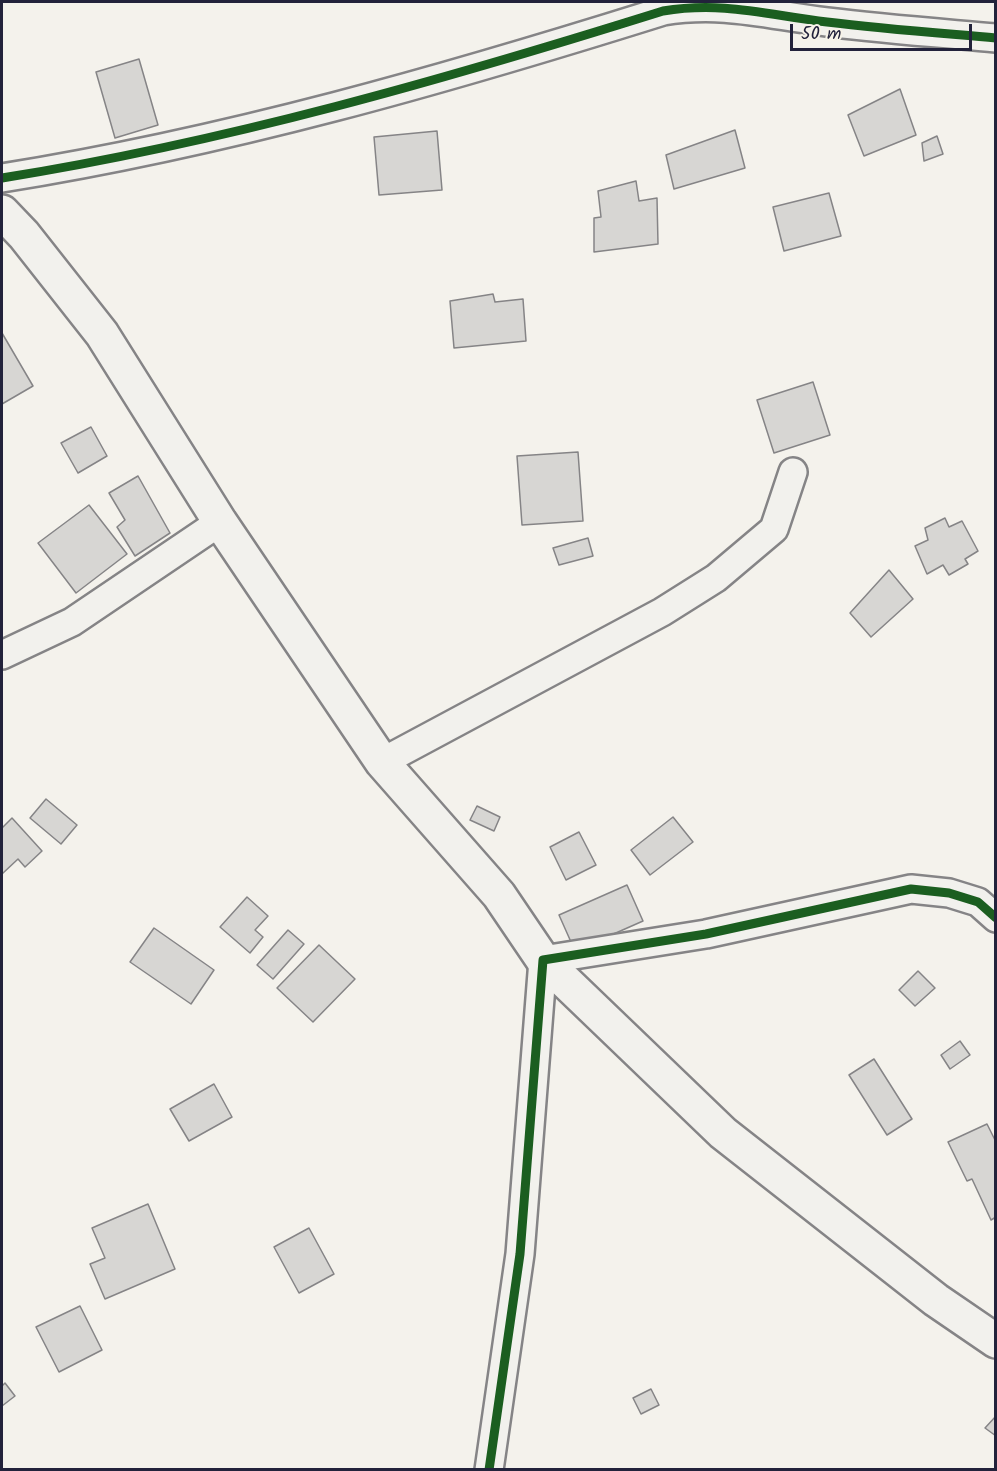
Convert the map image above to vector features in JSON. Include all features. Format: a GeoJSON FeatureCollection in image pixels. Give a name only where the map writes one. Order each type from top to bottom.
{"type":"FeatureCollection","features":[{"type":"Feature","properties":{"kind":"main road"},"geometry":{"type":"LineString","coordinates":[[2,212],[24,235],[102,334],[220,522],[382,762],[499,896],[543,960],[723,1134],[936,1300],[996,1341]]}},
{"type":"Feature","properties":{"kind":"street"},"geometry":{"type":"LineString","coordinates":[[2,178],[98,162],[403,90],[663,11],[696,6],[757,10],[825,22],[996,38]]}},
{"type":"Feature","properties":{"kind":"street"},"geometry":{"type":"LineString","coordinates":[[382,762],[662,612],[716,578],[774,529],[793,472]]}},
{"type":"Feature","properties":{"kind":"street"},"geometry":{"type":"LineString","coordinates":[[2,656],[72,622],[220,522]]}},
{"type":"Feature","properties":{"kind":"street"},"geometry":{"type":"LineString","coordinates":[[489,1470],[520,1254],[543,960],[706,934],[911,889],[950,893],[978,902],[996,918]]}},
{"type":"Feature","properties":{"kind":"building"},"geometry":{"type":"Polygon","coordinates":[[[139,59],[158,125],[115,138],[96,72],[139,59]]]}},
{"type":"Feature","properties":{"kind":"building"},"geometry":{"type":"Polygon","coordinates":[[[900,89],[916,135],[864,156],[848,115],[900,89]]]}},
{"type":"Feature","properties":{"kind":"building"},"geometry":{"type":"Polygon","coordinates":[[[735,130],[745,168],[674,189],[666,155],[735,130]]]}},
{"type":"Feature","properties":{"kind":"building"},"geometry":{"type":"Polygon","coordinates":[[[437,131],[442,190],[379,195],[374,137],[437,131]]]}},
{"type":"Feature","properties":{"kind":"building"},"geometry":{"type":"Polygon","coordinates":[[[937,136],[943,154],[924,161],[922,143],[937,136]]]}},
{"type":"Feature","properties":{"kind":"building"},"geometry":{"type":"Polygon","coordinates":[[[636,181],[639,201],[657,198],[658,244],[594,252],[594,218],[601,217],[598,191],[636,181]]]}},
{"type":"Feature","properties":{"kind":"building"},"geometry":{"type":"Polygon","coordinates":[[[829,193],[841,236],[784,251],[773,207],[829,193]]]}},
{"type":"Feature","properties":{"kind":"building"},"geometry":{"type":"Polygon","coordinates":[[[493,294],[495,302],[523,299],[526,341],[454,348],[450,301],[493,294]]]}},
{"type":"Feature","properties":{"kind":"building"},"geometry":{"type":"Polygon","coordinates":[[[2,333],[33,386],[2,404],[2,333]]]}},
{"type":"Feature","properties":{"kind":"building"},"geometry":{"type":"Polygon","coordinates":[[[813,382],[830,435],[774,453],[757,400],[813,382]]]}},
{"type":"Feature","properties":{"kind":"building"},"geometry":{"type":"Polygon","coordinates":[[[91,427],[107,456],[78,473],[61,443],[91,427]]]}},
{"type":"Feature","properties":{"kind":"building"},"geometry":{"type":"Polygon","coordinates":[[[578,452],[583,521],[522,525],[517,456],[578,452]]]}},
{"type":"Feature","properties":{"kind":"building"},"geometry":{"type":"Polygon","coordinates":[[[138,476],[170,533],[135,556],[117,527],[125,520],[109,493],[138,476]]]}},
{"type":"Feature","properties":{"kind":"building"},"geometry":{"type":"Polygon","coordinates":[[[89,505],[127,554],[76,593],[38,543],[89,505]]]}},
{"type":"Feature","properties":{"kind":"building"},"geometry":{"type":"Polygon","coordinates":[[[945,518],[949,527],[962,521],[978,551],[965,559],[968,564],[949,575],[943,565],[927,574],[915,546],[928,540],[925,528],[945,518]]]}},
{"type":"Feature","properties":{"kind":"building"},"geometry":{"type":"Polygon","coordinates":[[[588,538],[593,556],[559,565],[553,548],[588,538]]]}},
{"type":"Feature","properties":{"kind":"building"},"geometry":{"type":"Polygon","coordinates":[[[889,570],[913,599],[871,637],[850,613],[889,570]]]}},
{"type":"Feature","properties":{"kind":"building"},"geometry":{"type":"Polygon","coordinates":[[[46,799],[77,825],[61,844],[30,818],[46,799]]]}},
{"type":"Feature","properties":{"kind":"building"},"geometry":{"type":"Polygon","coordinates":[[[477,806],[500,817],[494,831],[470,820],[477,806]]]}},
{"type":"Feature","properties":{"kind":"building"},"geometry":{"type":"Polygon","coordinates":[[[673,817],[693,842],[650,875],[631,850],[673,817]]]}},
{"type":"Feature","properties":{"kind":"building"},"geometry":{"type":"Polygon","coordinates":[[[12,818],[42,851],[25,867],[18,859],[2,874],[2,828],[12,818]]]}},
{"type":"Feature","properties":{"kind":"building"},"geometry":{"type":"Polygon","coordinates":[[[579,832],[596,865],[566,880],[550,847],[579,832]]]}},
{"type":"Feature","properties":{"kind":"building"},"geometry":{"type":"Polygon","coordinates":[[[627,885],[643,921],[575,951],[559,915],[627,885]]]}},
{"type":"Feature","properties":{"kind":"building"},"geometry":{"type":"Polygon","coordinates":[[[247,897],[268,916],[255,930],[263,937],[250,953],[220,927],[247,897]]]}},
{"type":"Feature","properties":{"kind":"building"},"geometry":{"type":"Polygon","coordinates":[[[154,928],[214,970],[191,1004],[130,962],[154,928]]]}},
{"type":"Feature","properties":{"kind":"building"},"geometry":{"type":"Polygon","coordinates":[[[288,930],[304,944],[273,979],[257,965],[288,930]]]}},
{"type":"Feature","properties":{"kind":"building"},"geometry":{"type":"Polygon","coordinates":[[[319,945],[355,979],[313,1022],[277,988],[319,945]]]}},
{"type":"Feature","properties":{"kind":"building"},"geometry":{"type":"Polygon","coordinates":[[[918,971],[935,988],[915,1006],[899,990],[918,971]]]}},
{"type":"Feature","properties":{"kind":"building"},"geometry":{"type":"Polygon","coordinates":[[[960,1041],[970,1055],[950,1069],[941,1055],[960,1041]]]}},
{"type":"Feature","properties":{"kind":"building"},"geometry":{"type":"Polygon","coordinates":[[[874,1059],[912,1119],[887,1135],[849,1075],[874,1059]]]}},
{"type":"Feature","properties":{"kind":"building"},"geometry":{"type":"Polygon","coordinates":[[[214,1084],[232,1117],[189,1141],[170,1109],[214,1084]]]}},
{"type":"Feature","properties":{"kind":"building"},"geometry":{"type":"Polygon","coordinates":[[[987,1124],[996,1142],[996,1217],[991,1220],[972,1179],[967,1181],[948,1142],[987,1124]]]}},
{"type":"Feature","properties":{"kind":"building"},"geometry":{"type":"Polygon","coordinates":[[[148,1204],[175,1269],[105,1299],[90,1264],[105,1258],[92,1228],[148,1204]]]}},
{"type":"Feature","properties":{"kind":"building"},"geometry":{"type":"Polygon","coordinates":[[[309,1228],[334,1274],[299,1293],[274,1247],[309,1228]]]}},
{"type":"Feature","properties":{"kind":"building"},"geometry":{"type":"Polygon","coordinates":[[[80,1306],[102,1350],[59,1372],[36,1327],[80,1306]]]}},
{"type":"Feature","properties":{"kind":"building"},"geometry":{"type":"Polygon","coordinates":[[[5,1383],[15,1396],[2,1406],[2,1386],[5,1383]]]}},
{"type":"Feature","properties":{"kind":"building"},"geometry":{"type":"Polygon","coordinates":[[[651,1389],[659,1405],[641,1414],[633,1398],[651,1389]]]}},
{"type":"Feature","properties":{"kind":"building"},"geometry":{"type":"Polygon","coordinates":[[[996,1416],[996,1436],[985,1428],[996,1416]]]}},
{"type":"Feature","properties":{"kind":"cycle path"},"geometry":{"type":"LineString","coordinates":[[2,178],[170,146],[336,107],[500,61],[663,11],[685,8],[726,8],[848,24],[996,38]]}},
{"type":"Feature","properties":{"kind":"cycle path"},"geometry":{"type":"LineString","coordinates":[[489,1470],[520,1254],[543,960],[706,934],[911,889],[949,893],[978,902],[996,918]]}}]}
